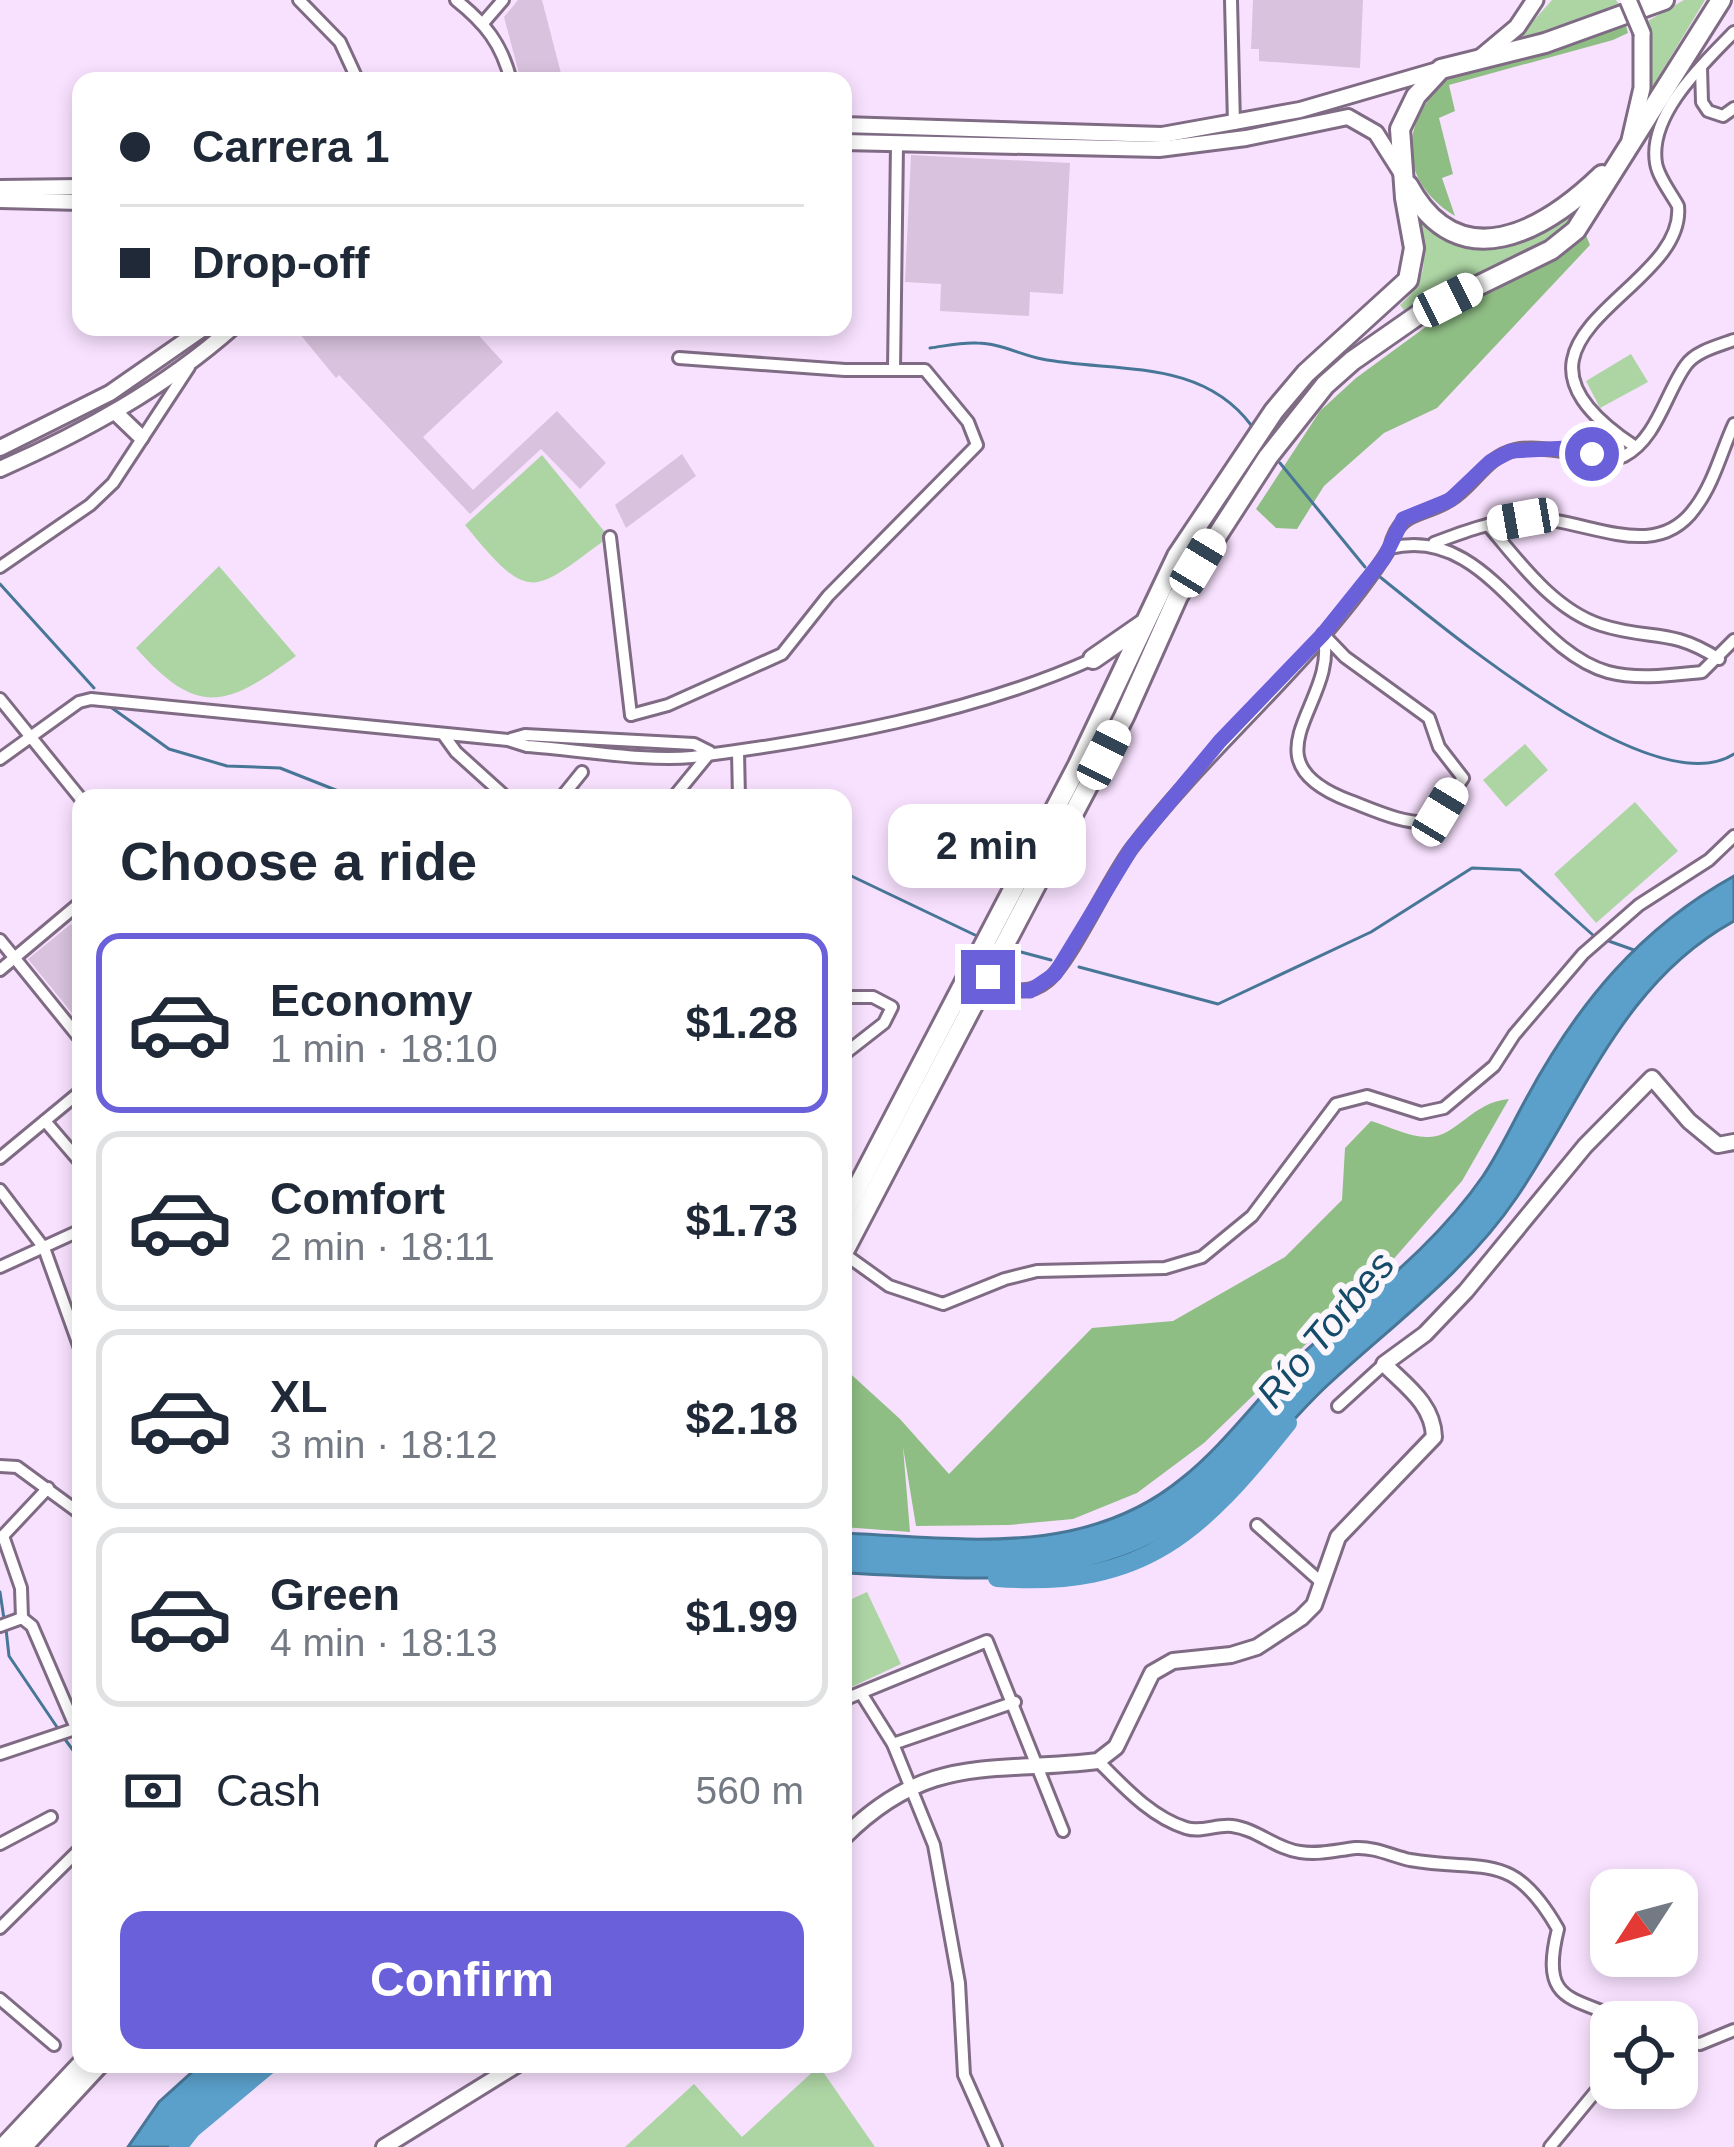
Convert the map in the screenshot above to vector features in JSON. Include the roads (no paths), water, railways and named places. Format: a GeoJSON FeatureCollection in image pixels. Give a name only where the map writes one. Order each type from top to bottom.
{"type":"FeatureCollection","features":[{"type":"Feature","properties":{"kind":"highway"},"geometry":{"type":"LineString","coordinates":[[852,1235],[1177,556],[1274,411],[1306,373],[1408,280],[1414,248],[1403,176],[1400,129],[1405,114],[1441,69],[1545,43],[1664,0]]}},
{"type":"Feature","properties":{"kind":"highway"},"geometry":{"type":"LineString","coordinates":[[852,1199],[1124,717],[1178,596],[1217,530],[1297,419],[1352,361],[1418,315],[1565,241],[1587,215],[1614,164],[1721,0]]}},
{"type":"Feature","properties":{"kind":"highway"},"geometry":{"type":"LineString","coordinates":[[1403,176],[1424,212],[1458,234],[1484,239],[1525,234],[1558,213],[1614,164]]}},
{"type":"Feature","properties":{"kind":"highway"},"geometry":{"type":"LineString","coordinates":[[1093,658],[1142,625]]}},
{"type":"Feature","properties":{"kind":"highway"},"geometry":{"type":"LineString","coordinates":[[1093,658],[1115,668],[1120,680]]}},
{"type":"Feature","properties":{"kind":"highway"},"geometry":{"type":"LineString","coordinates":[[4,2147],[74,2073]]}},
{"type":"Feature","properties":{"kind":"highway"},"geometry":{"type":"LineString","coordinates":[[22,2147],[91,2073]]}},
{"type":"Feature","properties":{"kind":"main road"},"geometry":{"type":"LineString","coordinates":[[1480,58],[1517,27],[1535,0]]}},
{"type":"Feature","properties":{"kind":"main road"},"geometry":{"type":"LineString","coordinates":[[1628,0],[1642,33],[1642,88],[1630,140]]}},
{"type":"Feature","properties":{"kind":"street"},"geometry":{"type":"LineString","coordinates":[[299,0],[340,42],[354,72]]}},
{"type":"Feature","properties":{"kind":"street"},"geometry":{"type":"LineString","coordinates":[[456,0],[484,22],[508,72]]}},
{"type":"Feature","properties":{"kind":"street"},"geometry":{"type":"LineString","coordinates":[[484,22],[503,0]]}},
{"type":"Feature","properties":{"kind":"street"},"geometry":{"type":"LineString","coordinates":[[1231,0],[1234,124]]}},
{"type":"Feature","properties":{"kind":"street"},"geometry":{"type":"LineString","coordinates":[[1634,446],[1591,412],[1579,391],[1575,352],[1585,332],[1649,265],[1672,231],[1678,206],[1656,168],[1655,154],[1673,103],[1734,32]]}},
{"type":"Feature","properties":{"kind":"street"},"geometry":{"type":"LineString","coordinates":[[1701,68],[1705,108],[1718,116],[1734,108]]}},
{"type":"Feature","properties":{"kind":"street"},"geometry":{"type":"LineString","coordinates":[[852,125],[1162,135],[1234,124],[1441,69]]}},
{"type":"Feature","properties":{"kind":"street"},"geometry":{"type":"LineString","coordinates":[[852,142],[1159,148],[1246,138],[1348,117],[1376,133],[1403,176]]}},
{"type":"Feature","properties":{"kind":"street"},"geometry":{"type":"LineString","coordinates":[[894,370],[897,144]]}},
{"type":"Feature","properties":{"kind":"street"},"geometry":{"type":"LineString","coordinates":[[0,188],[72,187]]}},
{"type":"Feature","properties":{"kind":"street"},"geometry":{"type":"LineString","coordinates":[[0,200],[72,202]]}},
{"type":"Feature","properties":{"kind":"street"},"geometry":{"type":"LineString","coordinates":[[0,448],[110,393],[192,336]]}},
{"type":"Feature","properties":{"kind":"street"},"geometry":{"type":"LineString","coordinates":[[0,469],[115,412],[191,364],[223,336]]}},
{"type":"Feature","properties":{"kind":"street"},"geometry":{"type":"LineString","coordinates":[[980,973],[1010,990],[1030,991],[1055,974],[1133,846],[1220,741],[1323,634],[1390,548],[1394,529],[1403,519],[1450,500],[1490,462],[1511,451],[1567,448],[1610,459],[1624,456],[1670,400],[1686,364],[1734,340]]}},
{"type":"Feature","properties":{"kind":"street"},"geometry":{"type":"LineString","coordinates":[[609,739],[631,715],[668,705],[782,654],[828,596],[977,445],[974,433],[926,370],[679,358]]}},
{"type":"Feature","properties":{"kind":"street"},"geometry":{"type":"LineString","coordinates":[[0,567],[90,506],[123,470],[191,364]]}},
{"type":"Feature","properties":{"kind":"street"},"geometry":{"type":"LineString","coordinates":[[115,412],[141,437]]}},
{"type":"Feature","properties":{"kind":"street"},"geometry":{"type":"LineString","coordinates":[[1390,548],[1434,544],[1488,525],[1555,520],[1639,538],[1666,534],[1694,511],[1734,424]]}},
{"type":"Feature","properties":{"kind":"street"},"geometry":{"type":"LineString","coordinates":[[1488,525],[1521,566],[1586,620],[1618,630],[1679,636],[1719,659]]}},
{"type":"Feature","properties":{"kind":"street"},"geometry":{"type":"LineString","coordinates":[[610,537],[631,715]]}},
{"type":"Feature","properties":{"kind":"street"},"geometry":{"type":"LineString","coordinates":[[1434,544],[1485,576],[1585,660],[1608,672],[1702,672],[1734,640]]}},
{"type":"Feature","properties":{"kind":"street"},"geometry":{"type":"LineString","coordinates":[[1323,634],[1345,657],[1429,718],[1439,748],[1463,778],[1433,822],[1385,814],[1330,794],[1308,778],[1298,742],[1328,652],[1323,634]]}},
{"type":"Feature","properties":{"kind":"street"},"geometry":{"type":"LineString","coordinates":[[0,759],[91,699],[508,740],[527,746],[691,757],[738,752],[942,709],[1055,676],[1093,658]]}},
{"type":"Feature","properties":{"kind":"street"},"geometry":{"type":"LineString","coordinates":[[0,699],[73,789]]}},
{"type":"Feature","properties":{"kind":"street"},"geometry":{"type":"LineString","coordinates":[[443,734],[497,789]]}},
{"type":"Feature","properties":{"kind":"street"},"geometry":{"type":"LineString","coordinates":[[508,740],[526,735],[694,743],[710,752]]}},
{"type":"Feature","properties":{"kind":"street"},"geometry":{"type":"LineString","coordinates":[[680,789],[710,752]]}},
{"type":"Feature","properties":{"kind":"street"},"geometry":{"type":"LineString","coordinates":[[738,752],[739,789]]}},
{"type":"Feature","properties":{"kind":"street"},"geometry":{"type":"LineString","coordinates":[[568,789],[582,772]]}},
{"type":"Feature","properties":{"kind":"street"},"geometry":{"type":"LineString","coordinates":[[852,1259],[889,1286],[943,1304],[1037,1271],[1181,1267],[1228,1239],[1252,1216],[1336,1105],[1366,1096],[1421,1113],[1444,1108],[1494,1066],[1514,1035],[1583,955],[1639,905],[1709,860],[1734,836]]}},
{"type":"Feature","properties":{"kind":"street"},"geometry":{"type":"LineString","coordinates":[[0,970],[72,910]]}},
{"type":"Feature","properties":{"kind":"street"},"geometry":{"type":"LineString","coordinates":[[0,940],[72,1029]]}},
{"type":"Feature","properties":{"kind":"street"},"geometry":{"type":"LineString","coordinates":[[852,997],[873,997],[892,1007],[884,1023],[852,1048]]}},
{"type":"Feature","properties":{"kind":"street"},"geometry":{"type":"LineString","coordinates":[[1338,1406],[1425,1334],[1466,1292],[1585,1146],[1652,1078],[1689,1121],[1718,1144],[1734,1142]]}},
{"type":"Feature","properties":{"kind":"street"},"geometry":{"type":"LineString","coordinates":[[0,1158],[72,1098]]}},
{"type":"Feature","properties":{"kind":"street"},"geometry":{"type":"LineString","coordinates":[[45,1121],[72,1152]]}},
{"type":"Feature","properties":{"kind":"street"},"geometry":{"type":"LineString","coordinates":[[0,1190],[44,1248],[72,1326]]}},
{"type":"Feature","properties":{"kind":"street"},"geometry":{"type":"LineString","coordinates":[[0,1267],[72,1234]]}},
{"type":"Feature","properties":{"kind":"street"},"geometry":{"type":"LineString","coordinates":[[852,1831],[910,1786],[945,1773],[1098,1761],[1116,1747],[1152,1673],[1173,1661],[1232,1655],[1257,1647],[1301,1618],[1314,1605],[1338,1537],[1435,1437],[1434,1419],[1384,1364]]}},
{"type":"Feature","properties":{"kind":"street"},"geometry":{"type":"LineString","coordinates":[[0,1466],[17,1467],[72,1507]]}},
{"type":"Feature","properties":{"kind":"street"},"geometry":{"type":"LineString","coordinates":[[22,1618],[22,1588],[2,1538],[48,1487]]}},
{"type":"Feature","properties":{"kind":"street"},"geometry":{"type":"LineString","coordinates":[[1257,1525],[1321,1582]]}},
{"type":"Feature","properties":{"kind":"street"},"geometry":{"type":"LineString","coordinates":[[0,1626],[22,1618]]}},
{"type":"Feature","properties":{"kind":"street"},"geometry":{"type":"LineString","coordinates":[[22,1618],[32,1626],[72,1713]]}},
{"type":"Feature","properties":{"kind":"street"},"geometry":{"type":"LineString","coordinates":[[852,1696],[987,1641],[1064,1831]]}},
{"type":"Feature","properties":{"kind":"street"},"geometry":{"type":"LineString","coordinates":[[861,1693],[893,1744],[934,1845],[949,1910],[964,2029],[964,2075],[996,2147]]}},
{"type":"Feature","properties":{"kind":"street"},"geometry":{"type":"LineString","coordinates":[[893,1744],[1015,1702]]}},
{"type":"Feature","properties":{"kind":"street"},"geometry":{"type":"LineString","coordinates":[[0,1754],[72,1730]]}},
{"type":"Feature","properties":{"kind":"street"},"geometry":{"type":"LineString","coordinates":[[1098,1761],[1163,1819],[1192,1830],[1230,1825],[1256,1832],[1289,1851],[1310,1854],[1358,1848],[1410,1860],[1480,1864],[1514,1874],[1558,1929],[1549,1964],[1551,1979],[1562,1993],[1590,2010]]}},
{"type":"Feature","properties":{"kind":"street"},"geometry":{"type":"LineString","coordinates":[[0,1844],[51,1817]]}},
{"type":"Feature","properties":{"kind":"street"},"geometry":{"type":"LineString","coordinates":[[0,1928],[72,1857]]}},
{"type":"Feature","properties":{"kind":"street"},"geometry":{"type":"LineString","coordinates":[[0,1999],[53,2044]]}},
{"type":"Feature","properties":{"kind":"street"},"geometry":{"type":"LineString","coordinates":[[1698,2044],[1734,2030]]}},
{"type":"Feature","properties":{"kind":"street"},"geometry":{"type":"LineString","coordinates":[[384,2147],[503,2073]]}},
{"type":"Feature","properties":{"kind":"street"},"geometry":{"type":"LineString","coordinates":[[1550,2147],[1590,2098]]}},
{"type":"Feature","properties":{"kind":"water"},"geometry":{"type":"Polygon","coordinates":[[[1734,876],[1734,921],[1662,976],[1634,1009],[1497,1224],[1453,1273],[1314,1398],[1209,1507],[1168,1536],[1081,1569],[988,1578],[852,1573],[852,1533],[976,1539],[1063,1532],[1144,1504],[1182,1478],[1302,1354],[1443,1226],[1489,1167],[1547,1063],[1590,999],[1641,944],[1734,876]]]}},
{"type":"Feature","properties":{"kind":"water"},"geometry":{"type":"Polygon","coordinates":[[[191,2073],[268,2073],[226,2096],[175,2147],[128,2147],[159,2102],[191,2073]]]}},
{"type":"Feature","properties":{"kind":"waterway"},"geometry":{"type":"LineString","coordinates":[[930,348],[985,344],[1042,359],[1181,378],[1230,403],[1251,425]]}},
{"type":"Feature","properties":{"kind":"waterway"},"geometry":{"type":"LineString","coordinates":[[1280,463],[1365,567]]}},
{"type":"Feature","properties":{"kind":"waterway"},"geometry":{"type":"LineString","coordinates":[[1380,577],[1498,669],[1603,734],[1653,755],[1698,763],[1734,754]]}},
{"type":"Feature","properties":{"kind":"waterway"},"geometry":{"type":"LineString","coordinates":[[0,584],[94,688]]}},
{"type":"Feature","properties":{"kind":"waterway"},"geometry":{"type":"LineString","coordinates":[[112,708],[169,749],[227,766],[280,768],[333,789]]}},
{"type":"Feature","properties":{"kind":"waterway"},"geometry":{"type":"LineString","coordinates":[[1079,967],[1218,1004],[1371,932],[1472,868],[1520,870],[1594,936]]}},
{"type":"Feature","properties":{"kind":"waterway"},"geometry":{"type":"LineString","coordinates":[[852,876],[977,936]]}},
{"type":"Feature","properties":{"kind":"waterway"},"geometry":{"type":"LineString","coordinates":[[1603,939],[1634,950]]}},
{"type":"Feature","properties":{"kind":"waterway"},"geometry":{"type":"LineString","coordinates":[[1021,952],[1051,960]]}},
{"type":"Feature","properties":{"kind":"waterway","name":"Río Torbes"},"geometry":{"type":"LineString","coordinates":[[997,1578],[1093,1574],[1166,1545],[1227,1494],[1288,1423]]}},
{"type":"Feature","properties":{"kind":"waterway"},"geometry":{"type":"LineString","coordinates":[[0,1592],[4,1619]]}},
{"type":"Feature","properties":{"kind":"waterway"},"geometry":{"type":"LineString","coordinates":[[6,1629],[9,1656],[59,1730]]}},
{"type":"Feature","properties":{"kind":"waterway"},"geometry":{"type":"LineString","coordinates":[[64,1738],[72,1749]]}},
{"type":"Feature","properties":{"kind":"waterway","name":"Río Torbes"},"geometry":{"type":"LineString","coordinates":[[178,2147],[192,2129],[259,2073]]}}]}
